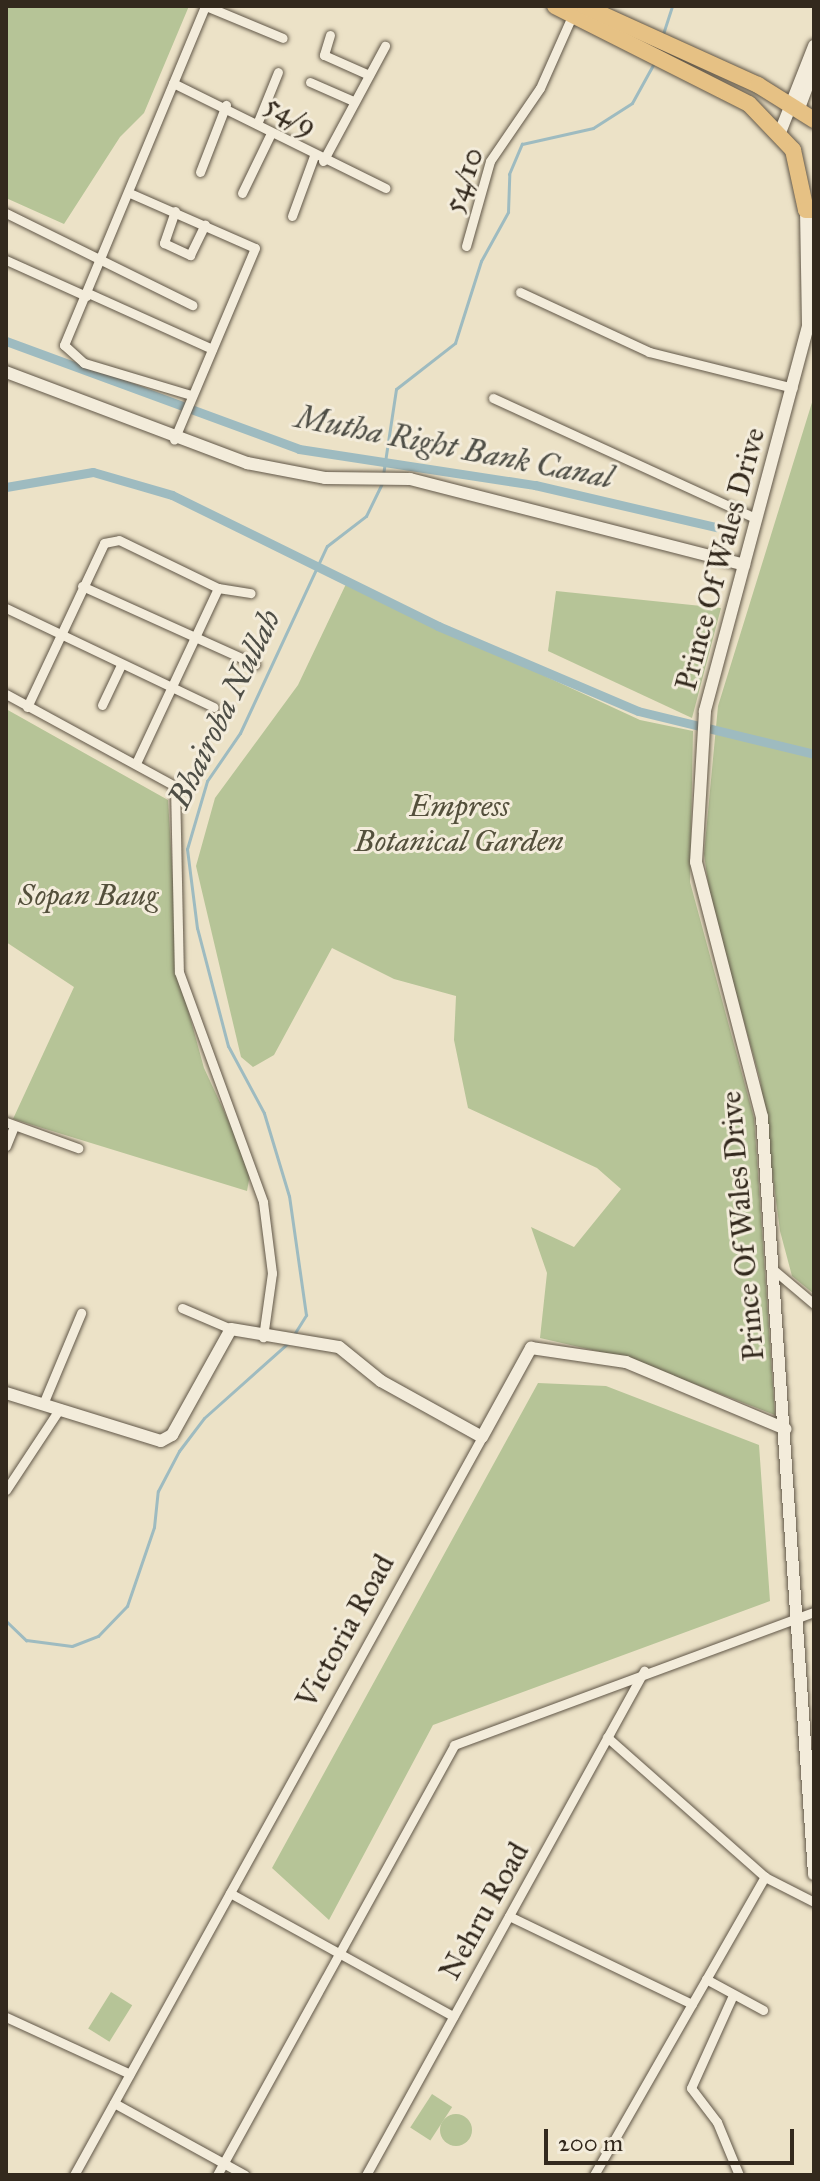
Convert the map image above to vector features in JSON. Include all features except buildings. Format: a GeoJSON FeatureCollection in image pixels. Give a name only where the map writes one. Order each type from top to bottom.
{"type":"FeatureCollection","features":[{"type":"Feature","properties":{"kind":"highway"},"geometry":{"type":"LineString","coordinates":[[555,6],[578,10],[674,55],[758,85],[814,120]]}},
{"type":"Feature","properties":{"kind":"highway"},"geometry":{"type":"LineString","coordinates":[[674,55],[749,104],[793,150],[810,210]]}},
{"type":"Feature","properties":{"kind":"street"},"geometry":{"type":"LineString","coordinates":[[190,399],[72,358],[64,345],[132,194],[205,6],[283,38]]}},
{"type":"Feature","properties":{"kind":"street","name":"54/10"},"geometry":{"type":"LineString","coordinates":[[466,246],[490,161],[543,82],[578,10]]}},
{"type":"Feature","properties":{"kind":"street"},"geometry":{"type":"LineString","coordinates":[[330,35],[324,55],[369,75]]}},
{"type":"Feature","properties":{"kind":"street"},"geometry":{"type":"LineString","coordinates":[[292,216],[319,159],[385,46]]}},
{"type":"Feature","properties":{"kind":"street"},"geometry":{"type":"LineString","coordinates":[[793,107],[814,46]]}},
{"type":"Feature","properties":{"kind":"street"},"geometry":{"type":"LineString","coordinates":[[779,135],[814,68]]}},
{"type":"Feature","properties":{"kind":"street"},"geometry":{"type":"LineString","coordinates":[[257,124],[278,72]]}},
{"type":"Feature","properties":{"kind":"street"},"geometry":{"type":"LineString","coordinates":[[310,82],[353,101]]}},
{"type":"Feature","properties":{"kind":"street","name":"54/9"},"geometry":{"type":"LineString","coordinates":[[173,83],[226,105],[319,159],[385,188]]}},
{"type":"Feature","properties":{"kind":"street"},"geometry":{"type":"LineString","coordinates":[[749,104],[758,85]]}},
{"type":"Feature","properties":{"kind":"street"},"geometry":{"type":"LineString","coordinates":[[200,172],[226,105]]}},
{"type":"Feature","properties":{"kind":"street"},"geometry":{"type":"LineString","coordinates":[[242,193],[271,133]]}},
{"type":"Feature","properties":{"kind":"street"},"geometry":{"type":"LineString","coordinates":[[132,194],[255,248],[176,435]]}},
{"type":"Feature","properties":{"kind":"street","name":"Prince Of Wales Drive"},"geometry":{"type":"LineString","coordinates":[[810,210],[808,326],[705,711],[701,743],[697,885],[754,1071],[775,1271],[814,1874]]}},
{"type":"Feature","properties":{"kind":"street"},"geometry":{"type":"LineString","coordinates":[[175,211],[164,243],[190,255],[205,224]]}},
{"type":"Feature","properties":{"kind":"street"},"geometry":{"type":"LineString","coordinates":[[6,213],[192,305]]}},
{"type":"Feature","properties":{"kind":"street"},"geometry":{"type":"LineString","coordinates":[[6,260],[212,349]]}},
{"type":"Feature","properties":{"kind":"street"},"geometry":{"type":"LineString","coordinates":[[520,292],[649,352],[793,388]]}},
{"type":"Feature","properties":{"kind":"street"},"geometry":{"type":"LineString","coordinates":[[6,372],[176,435],[298,475],[367,473],[410,479],[744,565]]}},
{"type":"Feature","properties":{"kind":"street"},"geometry":{"type":"LineString","coordinates":[[493,398],[757,519]]}},
{"type":"Feature","properties":{"kind":"street"},"geometry":{"type":"LineString","coordinates":[[27,707],[82,586],[111,539],[218,588],[251,593]]}},
{"type":"Feature","properties":{"kind":"street"},"geometry":{"type":"LineString","coordinates":[[82,586],[255,664]]}},
{"type":"Feature","properties":{"kind":"street"},"geometry":{"type":"LineString","coordinates":[[137,761],[218,588]]}},
{"type":"Feature","properties":{"kind":"street"},"geometry":{"type":"LineString","coordinates":[[6,608],[60,637],[214,707]]}},
{"type":"Feature","properties":{"kind":"street"},"geometry":{"type":"LineString","coordinates":[[102,705],[121,665]]}},
{"type":"Feature","properties":{"kind":"street"},"geometry":{"type":"LineString","coordinates":[[6,694],[137,761],[175,786],[179,972],[260,1187],[272,1273],[269,1337]]}},
{"type":"Feature","properties":{"kind":"street"},"geometry":{"type":"LineString","coordinates":[[6,1146],[10,1124],[78,1148]]}},
{"type":"Feature","properties":{"kind":"street"},"geometry":{"type":"LineString","coordinates":[[775,1271],[814,1304]]}},
{"type":"Feature","properties":{"kind":"street"},"geometry":{"type":"LineString","coordinates":[[182,1308],[231,1329],[269,1337],[315,1341],[351,1354],[381,1381],[482,1437]]}},
{"type":"Feature","properties":{"kind":"street"},"geometry":{"type":"LineString","coordinates":[[43,1404],[81,1313]]}},
{"type":"Feature","properties":{"kind":"street"},"geometry":{"type":"LineString","coordinates":[[6,1393],[60,1408],[152,1442],[167,1439],[231,1329]]}},
{"type":"Feature","properties":{"kind":"street","name":"Victoria Road"},"geometry":{"type":"LineString","coordinates":[[74,2175],[531,1348],[626,1362],[785,1429]]}},
{"type":"Feature","properties":{"kind":"street"},"geometry":{"type":"LineString","coordinates":[[6,1490],[60,1408]]}},
{"type":"Feature","properties":{"kind":"street"},"geometry":{"type":"LineString","coordinates":[[217,2175],[454,1745],[644,1671],[814,1612]]}},
{"type":"Feature","properties":{"kind":"street","name":"Nehru Road"},"geometry":{"type":"LineString","coordinates":[[366,2175],[644,1671]]}},
{"type":"Feature","properties":{"kind":"street"},"geometry":{"type":"LineString","coordinates":[[607,1737],[765,1877],[814,1902]]}},
{"type":"Feature","properties":{"kind":"street"},"geometry":{"type":"LineString","coordinates":[[594,2175],[765,1877]]}},
{"type":"Feature","properties":{"kind":"street"},"geometry":{"type":"LineString","coordinates":[[230,1893],[453,2016]]}},
{"type":"Feature","properties":{"kind":"street"},"geometry":{"type":"LineString","coordinates":[[509,1916],[692,2004]]}},
{"type":"Feature","properties":{"kind":"street"},"geometry":{"type":"LineString","coordinates":[[706,1979],[763,2010]]}},
{"type":"Feature","properties":{"kind":"street"},"geometry":{"type":"LineString","coordinates":[[733,1995],[691,2088],[724,2135],[739,2175]]}},
{"type":"Feature","properties":{"kind":"street"},"geometry":{"type":"LineString","coordinates":[[6,2017],[130,2074]]}},
{"type":"Feature","properties":{"kind":"street"},"geometry":{"type":"LineString","coordinates":[[114,2103],[245,2175]]}},
{"type":"Feature","properties":{"kind":"green space"},"geometry":{"type":"Polygon","coordinates":[[[6,6],[189,6],[144,113],[120,137],[64,224],[6,198],[6,6]]]}},
{"type":"Feature","properties":{"kind":"green space"},"geometry":{"type":"Polygon","coordinates":[[[814,396],[814,1294],[792,1276],[780,1231],[760,1079],[711,904],[704,854],[718,706],[814,396]]]}},
{"type":"Feature","properties":{"kind":"green space","name":"Empress Botanical Garden"},"geometry":{"type":"Polygon","coordinates":[[[346,584],[640,720],[693,731],[690,882],[754,1118],[775,1415],[627,1358],[540,1338],[547,1273],[531,1227],[574,1247],[621,1189],[597,1168],[468,1108],[454,1040],[456,996],[394,979],[332,948],[274,1055],[253,1067],[241,1057],[196,866],[215,798],[298,685],[346,584]]]}},
{"type":"Feature","properties":{"kind":"green space"},"geometry":{"type":"Polygon","coordinates":[[[556,591],[721,608],[692,718],[548,651],[556,591]]]}},
{"type":"Feature","properties":{"kind":"green space","name":"Sopan Baug"},"geometry":{"type":"Polygon","coordinates":[[[6,709],[168,800],[179,977],[204,1068],[251,1169],[247,1191],[13,1119],[74,987],[6,942],[6,709]]]}},
{"type":"Feature","properties":{"kind":"green space"},"geometry":{"type":"Polygon","coordinates":[[[538,1383],[606,1386],[759,1445],[770,1601],[433,1725],[329,1920],[272,1868],[538,1383]]]}},
{"type":"Feature","properties":{"kind":"green space"},"geometry":{"type":"Polygon","coordinates":[[[111,1992],[132,2005],[109,2042],[88,2028],[111,1992]]]}},
{"type":"Feature","properties":{"kind":"green space"},"geometry":{"type":"Polygon","coordinates":[[[432,2094],[452,2107],[430,2141],[410,2128],[432,2094]]]}},
{"type":"Feature","properties":{"kind":"green space"},"geometry":{"type":"Polygon","coordinates":[[[456,2114],[467,2119],[472,2130],[467,2141],[456,2146],[445,2141],[440,2130],[445,2119],[456,2114]]]}},
{"type":"Feature","properties":{"kind":"waterway","name":"Bhairoba Nullah"},"geometry":{"type":"LineString","coordinates":[[662,37],[672,6]]}},
{"type":"Feature","properties":{"kind":"waterway","name":"Bhairoba Nullah"},"geometry":{"type":"LineString","coordinates":[[383,475],[396,389],[455,343],[481,261],[508,212],[509,174],[522,144],[593,128],[632,103],[654,63]]}},
{"type":"Feature","properties":{"kind":"waterway","name":"Mutha Right Bank Canal"},"geometry":{"type":"LineString","coordinates":[[6,341],[299,449],[535,485],[716,527]]}},
{"type":"Feature","properties":{"kind":"waterway"},"geometry":{"type":"LineString","coordinates":[[6,487],[93,472],[172,495],[438,626],[638,711],[814,754]]}},
{"type":"Feature","properties":{"kind":"waterway","name":"Bhairoba Nullah"},"geometry":{"type":"LineString","coordinates":[[293,1336],[306,1315],[289,1196],[264,1113],[228,1046],[197,928],[187,849],[207,781],[240,733],[327,546],[366,516],[382,483]]}},
{"type":"Feature","properties":{"kind":"waterway","name":"Bhairoba Nullah"},"geometry":{"type":"LineString","coordinates":[[6,1621],[26,1640],[72,1646],[98,1636],[127,1606],[154,1527],[158,1491],[179,1451],[204,1418],[289,1342]]}}]}
